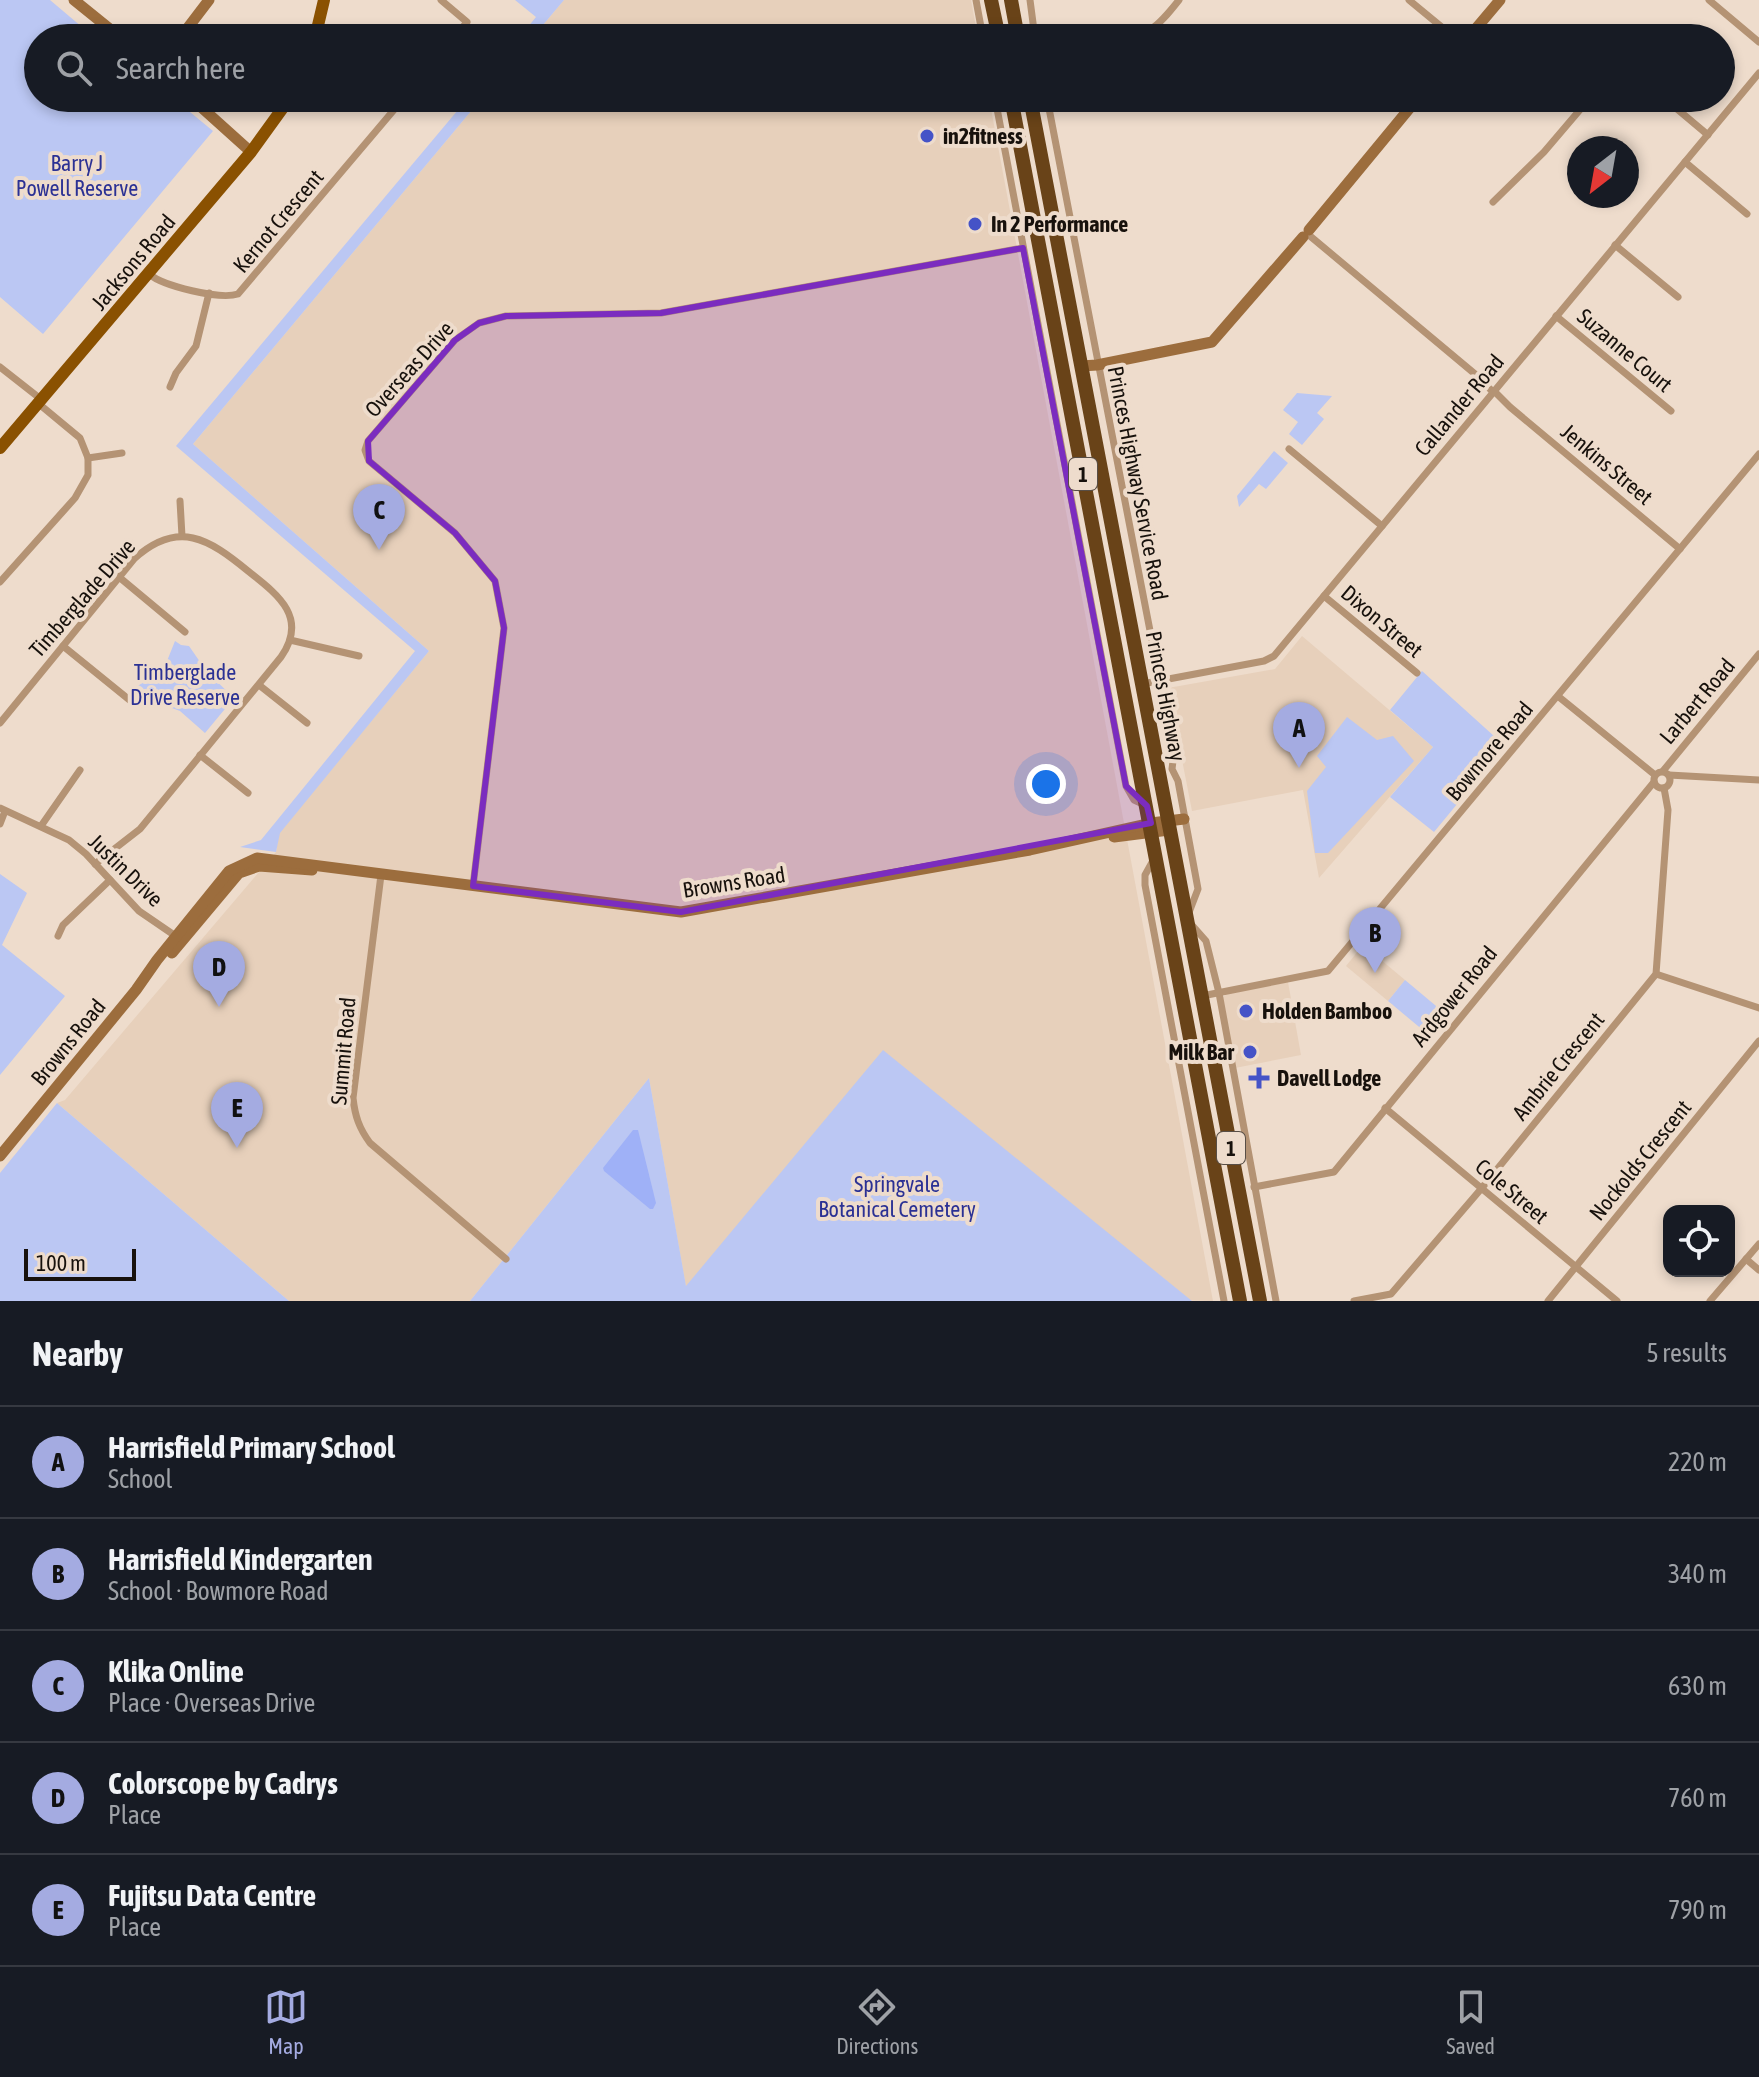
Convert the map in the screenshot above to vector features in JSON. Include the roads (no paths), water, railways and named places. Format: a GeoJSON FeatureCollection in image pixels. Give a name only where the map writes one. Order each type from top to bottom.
{"type":"FeatureCollection","features":[{"type":"Feature","properties":{"kind":"highway"},"geometry":{"type":"LineString","coordinates":[[991,0],[996,24]]}},
{"type":"Feature","properties":{"kind":"highway"},"geometry":{"type":"LineString","coordinates":[[1011,0],[1015,24]]}},
{"type":"Feature","properties":{"kind":"highway","name":"Princes Highway"},"geometry":{"type":"LineString","coordinates":[[1014,112],[1240,1301]]}},
{"type":"Feature","properties":{"kind":"highway","name":"Princes Highway"},"geometry":{"type":"LineString","coordinates":[[1033,112],[1260,1301]]}},
{"type":"Feature","properties":{"kind":"highway"},"geometry":{"type":"LineString","coordinates":[[1081,366],[1073,378],[1085,444],[1085,486]]}},
{"type":"Feature","properties":{"kind":"highway"},"geometry":{"type":"LineString","coordinates":[[1178,975],[1196,971]]}},
{"type":"Feature","properties":{"kind":"highway"},"geometry":{"type":"LineString","coordinates":[[1184,999],[1202,996]]}},
{"type":"Feature","properties":{"kind":"main road"},"geometry":{"type":"LineString","coordinates":[[318,24],[324,0]]}},
{"type":"Feature","properties":{"kind":"main road","name":"Jacksons Road"},"geometry":{"type":"LineString","coordinates":[[0,448],[254,149],[280,112]]}},
{"type":"Feature","properties":{"kind":"street"},"geometry":{"type":"LineString","coordinates":[[74,0],[103,24]]}},
{"type":"Feature","properties":{"kind":"street"},"geometry":{"type":"LineString","coordinates":[[190,24],[209,0]]}},
{"type":"Feature","properties":{"kind":"street"},"geometry":{"type":"LineString","coordinates":[[441,0],[467,22],[465,24]]}},
{"type":"Feature","properties":{"kind":"street"},"geometry":{"type":"LineString","coordinates":[[976,0],[980,24]]}},
{"type":"Feature","properties":{"kind":"street"},"geometry":{"type":"LineString","coordinates":[[1030,0],[1033,24]]}},
{"type":"Feature","properties":{"kind":"street"},"geometry":{"type":"LineString","coordinates":[[1160,24],[1179,0]]}},
{"type":"Feature","properties":{"kind":"street"},"geometry":{"type":"LineString","coordinates":[[1409,0],[1438,24]]}},
{"type":"Feature","properties":{"kind":"street"},"geometry":{"type":"LineString","coordinates":[[1480,24],[1500,0]]}},
{"type":"Feature","properties":{"kind":"street"},"geometry":{"type":"LineString","coordinates":[[1709,0],[1759,42]]}},
{"type":"Feature","properties":{"kind":"street","name":"Callander Road"},"geometry":{"type":"LineString","coordinates":[[1735,102],[1759,73]]}},
{"type":"Feature","properties":{"kind":"street"},"geometry":{"type":"LineString","coordinates":[[208,112],[254,149]]}},
{"type":"Feature","properties":{"kind":"street","name":"Kernot Crescent"},"geometry":{"type":"LineString","coordinates":[[149,274],[161,282],[230,296],[246,287],[392,112]]}},
{"type":"Feature","properties":{"kind":"street"},"geometry":{"type":"LineString","coordinates":[[998,112],[1126,786],[1134,800],[1147,806]]}},
{"type":"Feature","properties":{"kind":"street","name":"Princes Highway Service Road"},"geometry":{"type":"LineString","coordinates":[[1050,112],[1159,681],[1172,769],[1178,781],[1198,889],[1186,919]]}},
{"type":"Feature","properties":{"kind":"street"},"geometry":{"type":"LineString","coordinates":[[1081,366],[1212,342],[1307,234],[1407,112]]}},
{"type":"Feature","properties":{"kind":"street"},"geometry":{"type":"LineString","coordinates":[[1493,202],[1544,152],[1578,112]]}},
{"type":"Feature","properties":{"kind":"street"},"geometry":{"type":"LineString","coordinates":[[1681,112],[1708,135]]}},
{"type":"Feature","properties":{"kind":"street","name":"Callander Road"},"geometry":{"type":"LineString","coordinates":[[1141,684],[1270,659],[1727,112]]}},
{"type":"Feature","properties":{"kind":"street"},"geometry":{"type":"LineString","coordinates":[[1685,162],[1747,214]]}},
{"type":"Feature","properties":{"kind":"street","name":"Jenkins Street"},"geometry":{"type":"LineString","coordinates":[[1307,234],[1680,549]]}},
{"type":"Feature","properties":{"kind":"street"},"geometry":{"type":"LineString","coordinates":[[1615,245],[1678,297]]}},
{"type":"Feature","properties":{"kind":"street","name":"Overseas Drive"},"geometry":{"type":"LineString","coordinates":[[473,886],[504,628],[495,581],[455,533],[369,461],[365,450],[368,441],[426,373],[455,340],[479,323],[506,316],[661,313],[1023,248]]}},
{"type":"Feature","properties":{"kind":"street"},"geometry":{"type":"LineString","coordinates":[[170,387],[198,341],[209,293]]}},
{"type":"Feature","properties":{"kind":"street","name":"Suzanne Court"},"geometry":{"type":"LineString","coordinates":[[1556,316],[1671,411]]}},
{"type":"Feature","properties":{"kind":"street"},"geometry":{"type":"LineString","coordinates":[[1084,384],[1097,365]]}},
{"type":"Feature","properties":{"kind":"street"},"geometry":{"type":"LineString","coordinates":[[0,367],[77,434],[88,458],[88,475],[83,488],[0,582]]}},
{"type":"Feature","properties":{"kind":"street"},"geometry":{"type":"LineString","coordinates":[[1289,449],[1382,526]]}},
{"type":"Feature","properties":{"kind":"street"},"geometry":{"type":"LineString","coordinates":[[88,458],[122,453]]}},
{"type":"Feature","properties":{"kind":"street","name":"Bowmore Road"},"geometry":{"type":"LineString","coordinates":[[1202,996],[1328,971],[1759,454]]}},
{"type":"Feature","properties":{"kind":"street"},"geometry":{"type":"LineString","coordinates":[[95,864],[135,834],[259,685],[290,640],[289,616],[280,597],[220,548],[197,538],[182,536],[180,501]]}},
{"type":"Feature","properties":{"kind":"street","name":"Timberglade Drive"},"geometry":{"type":"LineString","coordinates":[[0,723],[134,559],[152,544],[182,536]]}},
{"type":"Feature","properties":{"kind":"street"},"geometry":{"type":"LineString","coordinates":[[119,577],[185,632]]}},
{"type":"Feature","properties":{"kind":"street","name":"Dixon Street"},"geometry":{"type":"LineString","coordinates":[[1324,596],[1417,673]]}},
{"type":"Feature","properties":{"kind":"street"},"geometry":{"type":"LineString","coordinates":[[290,640],[359,656]]}},
{"type":"Feature","properties":{"kind":"street"},"geometry":{"type":"LineString","coordinates":[[63,646],[132,702]]}},
{"type":"Feature","properties":{"kind":"street","name":"Larbert Road"},"geometry":{"type":"LineString","coordinates":[[1666,773],[1759,654]]}},
{"type":"Feature","properties":{"kind":"street"},"geometry":{"type":"LineString","coordinates":[[259,685],[307,723]]}},
{"type":"Feature","properties":{"kind":"street"},"geometry":{"type":"LineString","coordinates":[[1559,697],[1654,779],[1657,786],[1664,788]]}},
{"type":"Feature","properties":{"kind":"street"},"geometry":{"type":"LineString","coordinates":[[200,755],[248,793]]}},
{"type":"Feature","properties":{"kind":"street"},"geometry":{"type":"LineString","coordinates":[[41,826],[47,813],[80,770]]}},
{"type":"Feature","properties":{"kind":"street"},"geometry":{"type":"LineString","coordinates":[[1654,779],[1666,773],[1759,780]]}},
{"type":"Feature","properties":{"kind":"street"},"geometry":{"type":"LineString","coordinates":[[1664,788],[1670,783],[1666,773]]}},
{"type":"Feature","properties":{"kind":"street","name":"Ardgower Road"},"geometry":{"type":"LineString","coordinates":[[1254,1187],[1334,1172],[1654,779]]}},
{"type":"Feature","properties":{"kind":"street"},"geometry":{"type":"LineString","coordinates":[[1664,788],[1668,810],[1656,974],[1759,1008]]}},
{"type":"Feature","properties":{"kind":"street"},"geometry":{"type":"LineString","coordinates":[[0,824],[3,810]]}},
{"type":"Feature","properties":{"kind":"street","name":"Justin Drive"},"geometry":{"type":"LineString","coordinates":[[3,810],[69,840],[177,942]]}},
{"type":"Feature","properties":{"kind":"street","name":"Browns Road"},"geometry":{"type":"LineString","coordinates":[[0,1156],[177,942],[229,871],[257,858],[681,912],[1152,828],[1184,819]]}},
{"type":"Feature","properties":{"kind":"street"},"geometry":{"type":"LineString","coordinates":[[1157,854],[1145,875],[1145,885],[1224,1301]]}},
{"type":"Feature","properties":{"kind":"street","name":"Summit Road"},"geometry":{"type":"LineString","coordinates":[[381,875],[353,1098],[355,1116],[370,1143],[506,1259]]}},
{"type":"Feature","properties":{"kind":"street"},"geometry":{"type":"LineString","coordinates":[[58,936],[63,925],[110,880]]}},
{"type":"Feature","properties":{"kind":"street"},"geometry":{"type":"LineString","coordinates":[[1186,919],[1206,941],[1219,993],[1276,1301]]}},
{"type":"Feature","properties":{"kind":"street","name":"Ambrie Crescent"},"geometry":{"type":"LineString","coordinates":[[1354,1301],[1391,1294],[1656,974]]}},
{"type":"Feature","properties":{"kind":"street","name":"Nockolds Crescent"},"geometry":{"type":"LineString","coordinates":[[1548,1301],[1759,1041]]}},
{"type":"Feature","properties":{"kind":"street","name":"Cole Street"},"geometry":{"type":"LineString","coordinates":[[1385,1108],[1617,1301]]}},
{"type":"Feature","properties":{"kind":"street"},"geometry":{"type":"LineString","coordinates":[[1710,1301],[1759,1244]]}},
{"type":"Feature","properties":{"kind":"street"},"geometry":{"type":"LineString","coordinates":[[1746,1259],[1759,1270]]}},
{"type":"Feature","properties":{"kind":"place","name":"in2fitness"},"geometry":{"type":"Point","coordinates":[927,136]}},
{"type":"Feature","properties":{"kind":"place","name":"In 2 Performance"},"geometry":{"type":"Point","coordinates":[975,224]}},
{"type":"Feature","properties":{"kind":"place","name":"Klika Online"},"geometry":{"type":"Point","coordinates":[379,550]}},
{"type":"Feature","properties":{"kind":"place","name":"Harrisfield Primary School"},"geometry":{"type":"Point","coordinates":[1299,768]}},
{"type":"Feature","properties":{"kind":"place","name":"Harrisfield Kindergarten"},"geometry":{"type":"Point","coordinates":[1375,973]}},
{"type":"Feature","properties":{"kind":"place","name":"Colorscope by Cadrys"},"geometry":{"type":"Point","coordinates":[219,1007]}},
{"type":"Feature","properties":{"kind":"place","name":"Holden Bamboo"},"geometry":{"type":"Point","coordinates":[1246,1011]}},
{"type":"Feature","properties":{"kind":"place","name":"Milk Bar"},"geometry":{"type":"Point","coordinates":[1250,1052]}},
{"type":"Feature","properties":{"kind":"place","name":"Davell Lodge"},"geometry":{"type":"Point","coordinates":[1259,1078]}},
{"type":"Feature","properties":{"kind":"place","name":"Fujitsu Data Centre"},"geometry":{"type":"Point","coordinates":[237,1148]}},
{"type":"Feature","properties":{"kind":"park label","name":"Barry J Powell Reserve"},"geometry":{"type":"Point","coordinates":[77,176]}},
{"type":"Feature","properties":{"kind":"park label","name":"Timberglade Drive Reserve"},"geometry":{"type":"Point","coordinates":[185,684]}},
{"type":"Feature","properties":{"kind":"park label","name":"Springvale Botanical Cemetery"},"geometry":{"type":"Point","coordinates":[897,1196]}}]}
